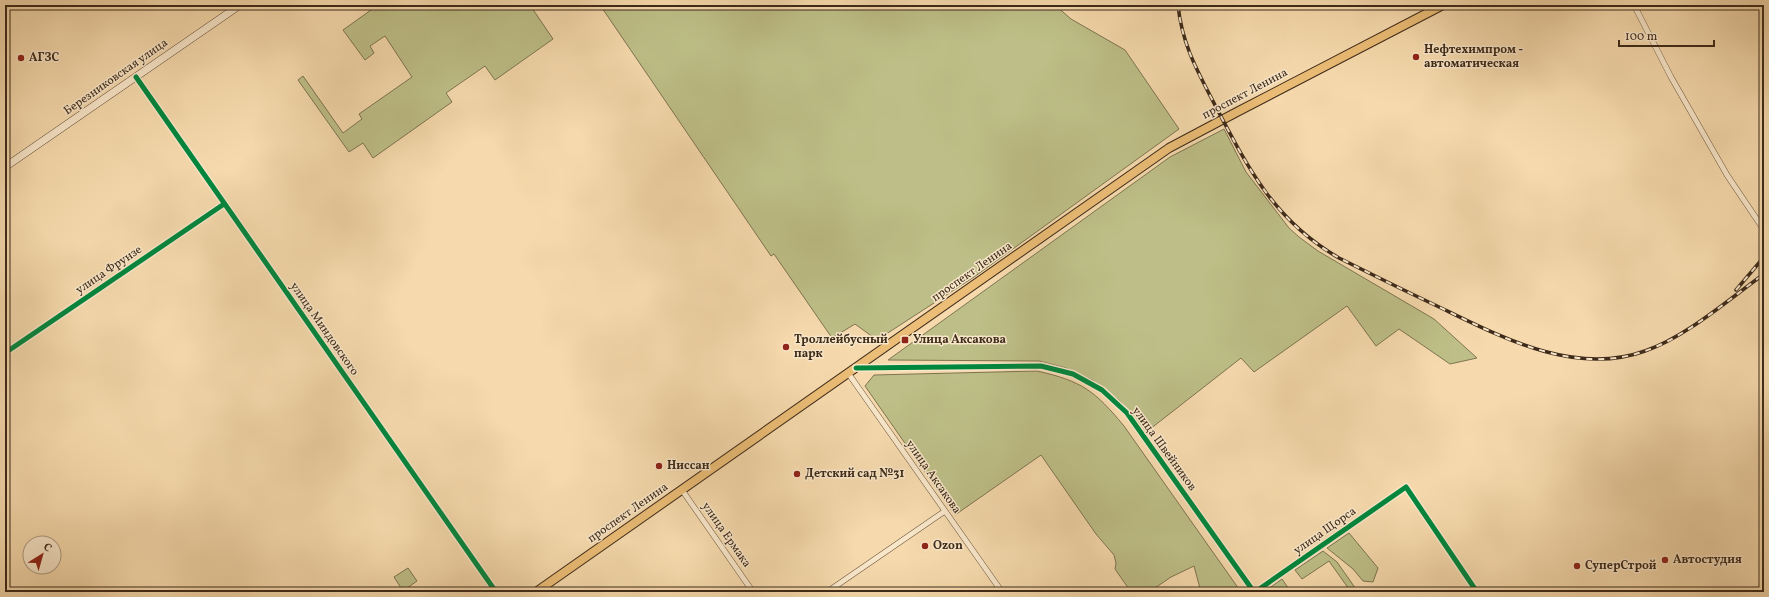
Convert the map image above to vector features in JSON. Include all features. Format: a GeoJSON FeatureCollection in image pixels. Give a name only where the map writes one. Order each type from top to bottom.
{"type":"FeatureCollection","features":[{"type":"Feature","properties":{"kind":"main road","name":"проспект Ленина"},"geometry":{"type":"LineString","coordinates":[[536,592],[1169,148],[1442,5]]}},
{"type":"Feature","properties":{"kind":"street","name":"Березниковская улица"},"geometry":{"type":"LineString","coordinates":[[5,167],[240,5]]}},
{"type":"Feature","properties":{"kind":"street"},"geometry":{"type":"LineString","coordinates":[[1634,5],[1671,77],[1727,175],[1764,230]]}},
{"type":"Feature","properties":{"kind":"street","name":"улица Миндовского"},"geometry":{"type":"LineString","coordinates":[[136,77],[496,592]]}},
{"type":"Feature","properties":{"kind":"street","name":"улица Фрунзе"},"geometry":{"type":"LineString","coordinates":[[5,353],[224,204]]}},
{"type":"Feature","properties":{"kind":"street","name":"улица Швейников"},"geometry":{"type":"LineString","coordinates":[[856,368],[1041,366],[1073,374],[1102,390],[1127,414],[1254,592]]}},
{"type":"Feature","properties":{"kind":"street","name":"улица Аксакова"},"geometry":{"type":"LineString","coordinates":[[848,373],[1002,592]]}},
{"type":"Feature","properties":{"kind":"street","name":"улица Щорса"},"geometry":{"type":"LineString","coordinates":[[1254,592],[1406,487],[1477,592]]}},
{"type":"Feature","properties":{"kind":"street","name":"улица Ермака"},"geometry":{"type":"LineString","coordinates":[[682,490],[753,592]]}},
{"type":"Feature","properties":{"kind":"street"},"geometry":{"type":"LineString","coordinates":[[827,592],[944,510]]}},
{"type":"Feature","properties":{"kind":"green space"},"geometry":{"type":"Polygon","coordinates":[[[367,5],[530,5],[553,39],[495,80],[485,66],[446,93],[452,102],[373,158],[363,143],[349,152],[298,80],[303,76],[343,133],[362,119],[359,114],[412,77],[385,36],[370,46],[374,53],[365,60],[343,30],[371,10],[367,5]]]}},
{"type":"Feature","properties":{"kind":"green space"},"geometry":{"type":"Polygon","coordinates":[[[600,5],[1055,5],[1071,19],[1125,50],[1179,129],[974,277],[877,340],[855,324],[832,338],[774,254],[771,256],[600,5]]]}},
{"type":"Feature","properties":{"kind":"green space"},"geometry":{"type":"Polygon","coordinates":[[[1224,129],[1246,172],[1289,228],[1318,251],[1434,319],[1477,358],[1450,364],[1399,329],[1376,346],[1347,306],[1254,372],[1241,358],[1145,433],[1120,401],[1092,380],[1066,368],[1039,361],[888,360],[1170,157],[1224,129]]]}},
{"type":"Feature","properties":{"kind":"green space"},"geometry":{"type":"Polygon","coordinates":[[[1037,371],[1066,379],[1086,389],[1096,396],[1114,414],[1241,592],[1201,592],[1194,566],[1171,577],[1149,592],[1131,592],[1115,569],[1116,563],[1114,555],[1096,534],[1041,455],[955,515],[865,386],[874,375],[1037,371]]]}},
{"type":"Feature","properties":{"kind":"green space"},"geometry":{"type":"Polygon","coordinates":[[[1349,533],[1378,568],[1373,582],[1363,581],[1353,569],[1327,548],[1349,533]]]}},
{"type":"Feature","properties":{"kind":"green space"},"geometry":{"type":"Polygon","coordinates":[[[1323,551],[1337,562],[1358,592],[1351,592],[1329,561],[1302,579],[1295,570],[1323,551]]]}},
{"type":"Feature","properties":{"kind":"green space"},"geometry":{"type":"Polygon","coordinates":[[[408,568],[417,581],[403,591],[394,577],[408,568]]]}},
{"type":"Feature","properties":{"kind":"green space"},"geometry":{"type":"Polygon","coordinates":[[[1282,579],[1289,589],[1284,592],[1264,592],[1282,579]]]}},
{"type":"Feature","properties":{"kind":"railway"},"geometry":{"type":"LineString","coordinates":[[1178,5],[1187,46],[1203,82],[1228,130],[1240,152],[1266,192],[1297,228],[1339,258],[1510,340],[1563,356],[1591,359],[1618,358],[1645,351],[1676,337],[1706,317],[1764,274]]}},
{"type":"Feature","properties":{"kind":"railway"},"geometry":{"type":"LineString","coordinates":[[1736,290],[1764,257]]}},
{"type":"Feature","properties":{"kind":"cycle path"},"geometry":{"type":"LineString","coordinates":[[136,77],[496,592]]}},
{"type":"Feature","properties":{"kind":"cycle path"},"geometry":{"type":"LineString","coordinates":[[5,353],[224,204]]}},
{"type":"Feature","properties":{"kind":"cycle path"},"geometry":{"type":"LineString","coordinates":[[856,368],[1041,366],[1073,374],[1102,390],[1127,413],[1254,592]]}},
{"type":"Feature","properties":{"kind":"cycle path"},"geometry":{"type":"LineString","coordinates":[[1255,592],[1406,487],[1477,592]]}},
{"type":"Feature","properties":{"kind":"place","name":"Нефтехимпром - автоматическая"},"geometry":{"type":"Point","coordinates":[1416,57]}},
{"type":"Feature","properties":{"kind":"place","name":"АГЗС"},"geometry":{"type":"Point","coordinates":[21,58]}},
{"type":"Feature","properties":{"kind":"place","name":"Улица Аксакова"},"geometry":{"type":"Point","coordinates":[905,340]}},
{"type":"Feature","properties":{"kind":"place","name":"Троллейбусный парк"},"geometry":{"type":"Point","coordinates":[786,347]}},
{"type":"Feature","properties":{"kind":"place","name":"Ниссан"},"geometry":{"type":"Point","coordinates":[659,466]}},
{"type":"Feature","properties":{"kind":"place","name":"Детский сад №31"},"geometry":{"type":"Point","coordinates":[797,474]}},
{"type":"Feature","properties":{"kind":"place","name":"Ozon"},"geometry":{"type":"Point","coordinates":[925,546]}},
{"type":"Feature","properties":{"kind":"place","name":"Автостудия"},"geometry":{"type":"Point","coordinates":[1665,560]}},
{"type":"Feature","properties":{"kind":"place","name":"СуперСтрой"},"geometry":{"type":"Point","coordinates":[1577,566]}}]}
